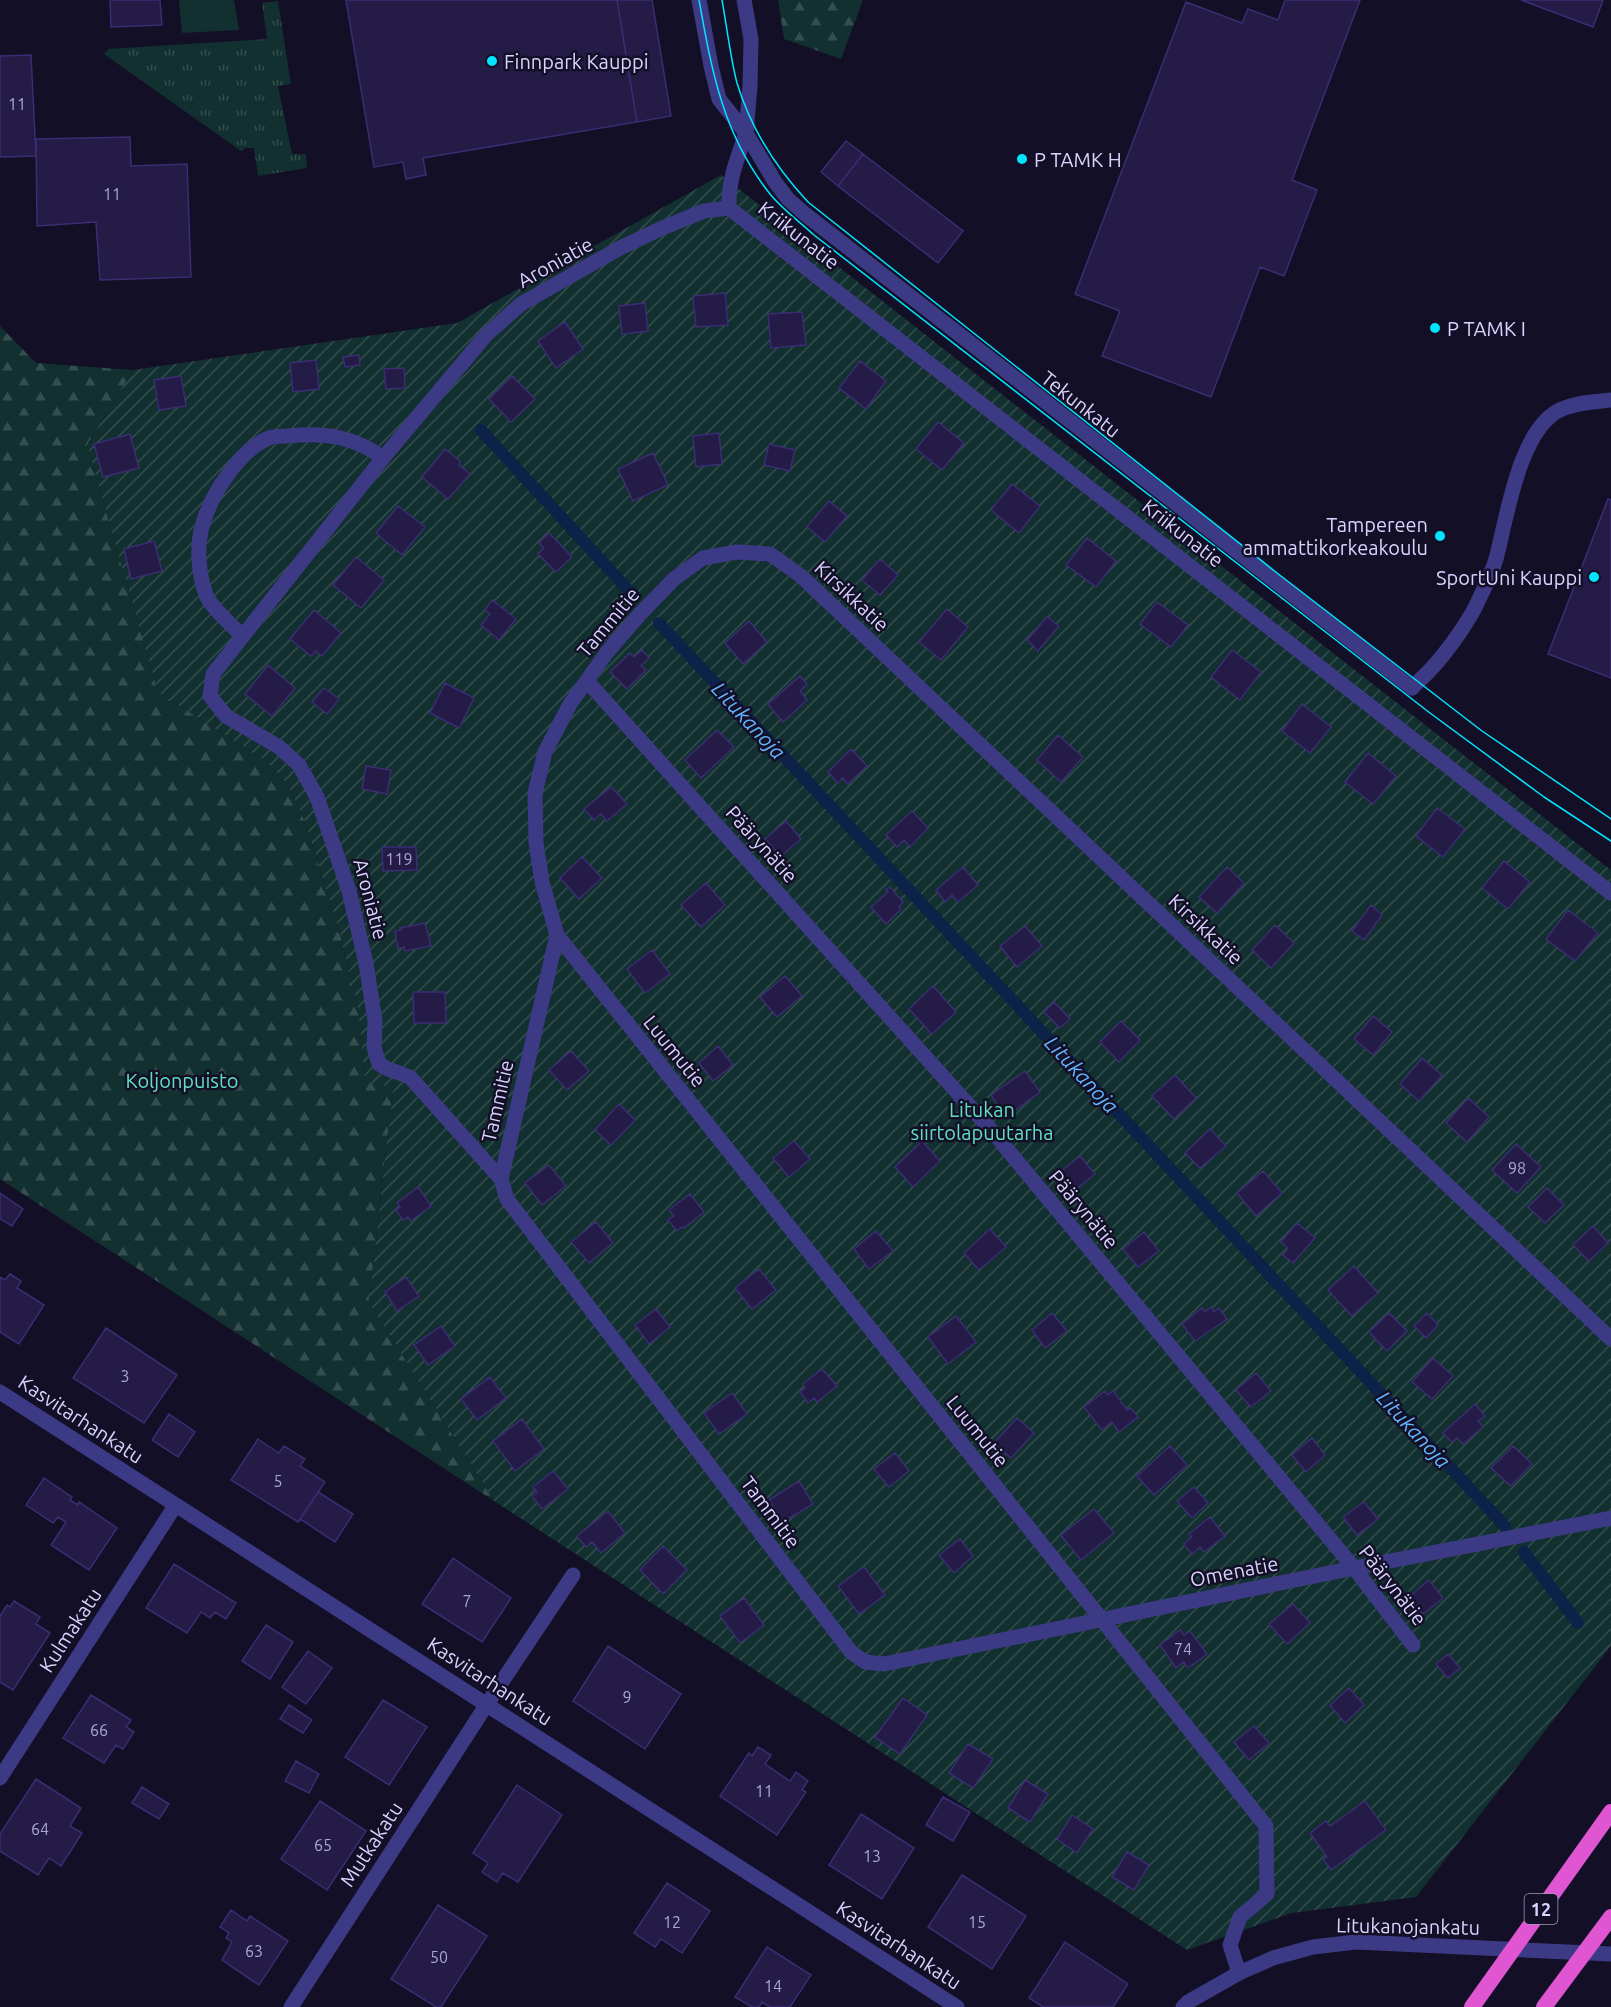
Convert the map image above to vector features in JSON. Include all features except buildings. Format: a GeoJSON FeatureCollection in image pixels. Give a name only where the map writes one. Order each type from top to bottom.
{"type":"FeatureCollection","features":[{"type":"Feature","properties":{"kind":"highway","name":"12"},"geometry":{"type":"LineString","coordinates":[[1472,2007],[1611,1812]]}},
{"type":"Feature","properties":{"kind":"highway"},"geometry":{"type":"LineString","coordinates":[[1544,2007],[1611,1917]]}},
{"type":"Feature","properties":{"kind":"street","name":"Tekunkatu"},"geometry":{"type":"LineString","coordinates":[[699,0],[719,99],[746,134],[788,199],[1412,688],[1431,669],[1468,619],[1479,600],[1495,562],[1510,496],[1536,430],[1548,417],[1560,409],[1577,404],[1611,400]]}},
{"type":"Feature","properties":{"kind":"street"},"geometry":{"type":"LineString","coordinates":[[729,208],[728,190],[732,170],[746,134],[750,86],[751,39],[744,0]]}},
{"type":"Feature","properties":{"kind":"street","name":"Aroniatie"},"geometry":{"type":"LineString","coordinates":[[501,1179],[410,1077],[388,1070],[379,1064],[374,1047],[375,1021],[366,963],[349,891],[317,797],[299,765],[279,747],[226,716],[210,696],[213,674],[383,458],[486,335],[521,304],[620,248],[704,211],[729,208]]}},
{"type":"Feature","properties":{"kind":"street","name":"Kriikunatie"},"geometry":{"type":"LineString","coordinates":[[729,208],[1611,892]]}},
{"type":"Feature","properties":{"kind":"street"},"geometry":{"type":"LineString","coordinates":[[242,636],[207,597],[199,558],[201,528],[218,489],[245,454],[270,437],[306,434],[346,438],[368,447],[383,458]]}},
{"type":"Feature","properties":{"kind":"street","name":"Tammitie"},"geometry":{"type":"LineString","coordinates":[[770,554],[737,552],[703,558],[674,579],[608,651],[570,704],[545,752],[535,792],[536,843],[542,882],[556,935],[501,1179],[507,1199],[851,1653],[865,1662]]}},
{"type":"Feature","properties":{"kind":"street","name":"Kirsikkatie"},"geometry":{"type":"LineString","coordinates":[[770,554],[810,584],[1611,1339]]}},
{"type":"Feature","properties":{"kind":"street","name":"Päärynätie"},"geometry":{"type":"LineString","coordinates":[[587,681],[992,1131],[1354,1568],[1413,1645]]}},
{"type":"Feature","properties":{"kind":"street","name":"Luumutie"},"geometry":{"type":"LineString","coordinates":[[556,935],[1266,1826],[1267,1893],[1240,1917],[1230,1945],[1239,1973]]}},
{"type":"Feature","properties":{"kind":"street","name":"Kasvitarhankatu"},"geometry":{"type":"LineString","coordinates":[[0,1392],[957,2007]]}},
{"type":"Feature","properties":{"kind":"street","name":"Kulmakatu"},"geometry":{"type":"LineString","coordinates":[[0,1778],[176,1506]]}},
{"type":"Feature","properties":{"kind":"street","name":"Omenatie"},"geometry":{"type":"LineString","coordinates":[[865,1662],[884,1664],[1611,1518]]}},
{"type":"Feature","properties":{"kind":"street","name":"Mutkakatu"},"geometry":{"type":"LineString","coordinates":[[291,2007],[573,1575]]}},
{"type":"Feature","properties":{"kind":"street","name":"Litukanojankatu"},"geometry":{"type":"LineString","coordinates":[[1183,2007],[1239,1973],[1273,1958],[1313,1947],[1356,1942],[1611,1954]]}},
{"type":"Feature","properties":{"kind":"green space"},"geometry":{"type":"Polygon","coordinates":[[[179,0],[234,0],[239,30],[182,33],[179,0]]]}},
{"type":"Feature","properties":{"kind":"green space"},"geometry":{"type":"Polygon","coordinates":[[[778,0],[863,0],[841,59],[784,39],[778,0]]]}},
{"type":"Feature","properties":{"kind":"green space"},"geometry":{"type":"Polygon","coordinates":[[[278,1],[291,84],[278,86],[292,154],[306,154],[307,168],[258,176],[254,148],[241,151],[104,54],[108,49],[267,39],[262,3],[278,1]]]}},
{"type":"Feature","properties":{"kind":"green space","name":"Litukan siirtolapuutarha"},"geometry":{"type":"Polygon","coordinates":[[[721,175],[1611,870],[1611,1646],[1416,1897],[1292,1913],[1187,1950],[494,1501],[369,1302],[393,1088],[365,1081],[358,1009],[339,930],[306,824],[288,785],[267,762],[158,692],[87,445],[133,370],[457,323],[721,175]]]}},
{"type":"Feature","properties":{"kind":"green space","name":"Koljonpuisto"},"geometry":{"type":"Polygon","coordinates":[[[0,326],[36,363],[133,370],[87,445],[158,692],[267,762],[288,785],[306,824],[339,930],[358,1009],[365,1081],[393,1087],[369,1302],[494,1501],[0,1179],[0,326]]]}},
{"type":"Feature","properties":{"kind":"waterway","name":"Litukanoja"},"geometry":{"type":"LineString","coordinates":[[481,430],[632,594]]}},
{"type":"Feature","properties":{"kind":"waterway","name":"Litukanoja"},"geometry":{"type":"LineString","coordinates":[[659,623],[1505,1526]]}},
{"type":"Feature","properties":{"kind":"waterway"},"geometry":{"type":"LineString","coordinates":[[1524,1552],[1578,1623]]}},
{"type":"Feature","properties":{"kind":"tram line"},"geometry":{"type":"LineString","coordinates":[[699,0],[715,77],[730,126],[754,172],[770,194],[786,210],[814,235],[1430,713],[1544,797],[1611,841]]}},
{"type":"Feature","properties":{"kind":"tram line"},"geometry":{"type":"LineString","coordinates":[[722,0],[737,83],[749,116],[765,147],[808,202],[1277,573],[1482,731],[1611,819]]}},
{"type":"Feature","properties":{"kind":"place","name":"Finnpark Kauppi"},"geometry":{"type":"Point","coordinates":[492,61]}},
{"type":"Feature","properties":{"kind":"place","name":"P TAMK H"},"geometry":{"type":"Point","coordinates":[1022,159]}},
{"type":"Feature","properties":{"kind":"place","name":"P TAMK I"},"geometry":{"type":"Point","coordinates":[1435,328]}},
{"type":"Feature","properties":{"kind":"place","name":"Tampereen ammattikorkeakoulu"},"geometry":{"type":"Point","coordinates":[1440,536]}},
{"type":"Feature","properties":{"kind":"place","name":"SportUni Kauppi"},"geometry":{"type":"Point","coordinates":[1594,577]}}]}
